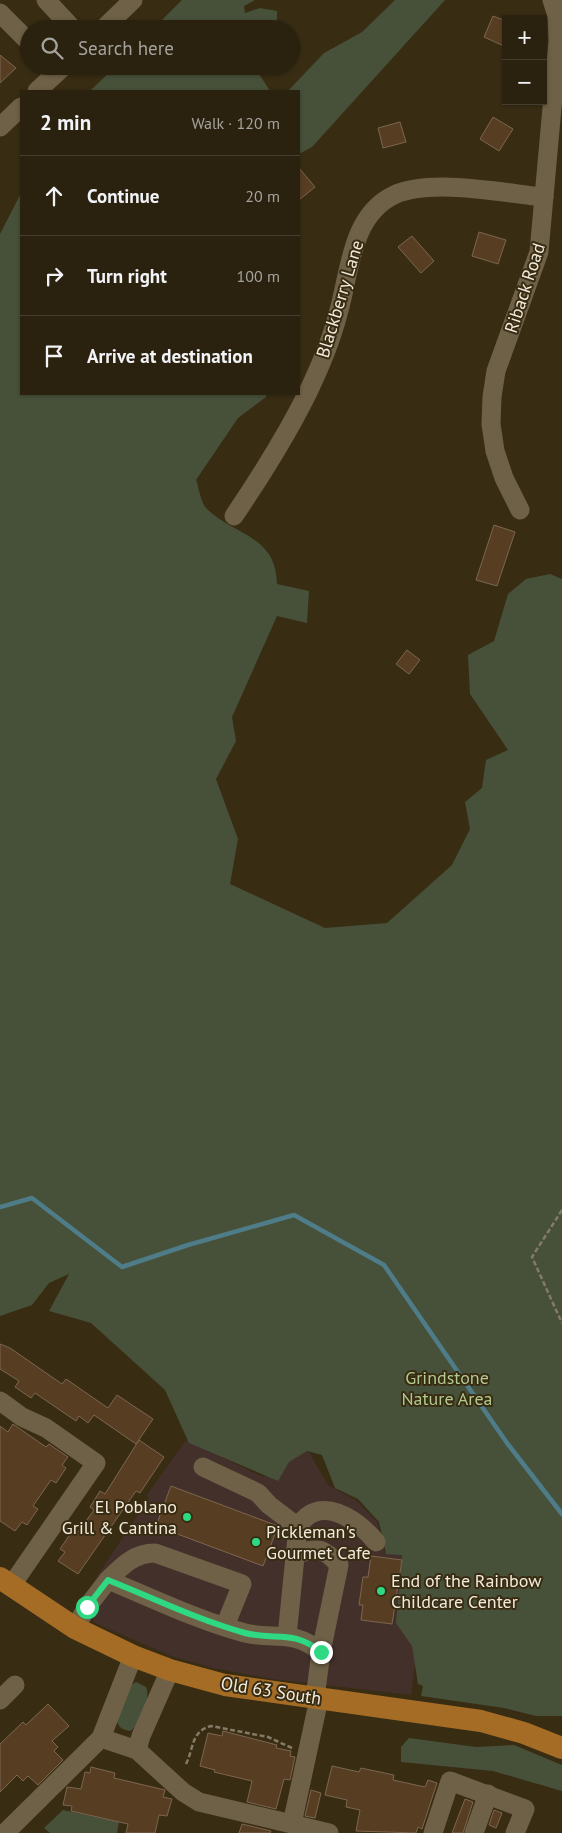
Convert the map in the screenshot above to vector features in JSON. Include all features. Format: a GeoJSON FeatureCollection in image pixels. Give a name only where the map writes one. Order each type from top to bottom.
{"type":"FeatureCollection","features":[{"type":"Feature","properties":{"kind":"main road","name":"Old 63 South"},"geometry":{"type":"LineString","coordinates":[[6,1582],[75,1628],[133,1656],[170,1670],[225,1685],[482,1721],[524,1733],[562,1748]]}},
{"type":"Feature","properties":{"kind":"street"},"geometry":{"type":"LineString","coordinates":[[46,0],[65,20]]}},
{"type":"Feature","properties":{"kind":"street"},"geometry":{"type":"LineString","coordinates":[[112,20],[133,0]]}},
{"type":"Feature","properties":{"kind":"street","name":"Riback Road"},"geometry":{"type":"LineString","coordinates":[[520,510],[504,478],[495,451],[491,424],[492,397],[496,371],[539,252],[558,41],[557,16],[552,0]]}},
{"type":"Feature","properties":{"kind":"street"},"geometry":{"type":"LineString","coordinates":[[0,13],[20,33]]}},
{"type":"Feature","properties":{"kind":"street"},"geometry":{"type":"LineString","coordinates":[[39,90],[52,75]]}},
{"type":"Feature","properties":{"kind":"street"},"geometry":{"type":"LineString","coordinates":[[0,127],[20,108]]}},
{"type":"Feature","properties":{"kind":"street","name":"Blackberry Lane"},"geometry":{"type":"LineString","coordinates":[[234,516],[259,479],[307,394],[325,354],[339,313],[350,256],[367,220],[380,205],[393,196],[413,188],[434,187],[544,197]]}},
{"type":"Feature","properties":{"kind":"street"},"geometry":{"type":"LineString","coordinates":[[0,1401],[22,1417],[46,1428],[96,1463],[6,1582]]}},
{"type":"Feature","properties":{"kind":"street"},"geometry":{"type":"LineString","coordinates":[[203,1467],[258,1493],[269,1505],[298,1526]]}},
{"type":"Feature","properties":{"kind":"street"},"geometry":{"type":"LineString","coordinates":[[288,1636],[297,1554],[298,1526],[304,1517],[320,1511],[336,1512],[354,1521],[376,1542]]}},
{"type":"Feature","properties":{"kind":"street"},"geometry":{"type":"LineString","coordinates":[[292,1824],[317,1698],[321,1652],[340,1565],[329,1554],[318,1549],[297,1554]]}},
{"type":"Feature","properties":{"kind":"street"},"geometry":{"type":"LineString","coordinates":[[75,1628],[87,1607],[108,1580],[133,1557],[145,1553],[155,1553],[242,1584],[225,1626]]}},
{"type":"Feature","properties":{"kind":"street"},"geometry":{"type":"LineString","coordinates":[[108,1580],[225,1626],[247,1633],[288,1636],[305,1641],[321,1652]]}},
{"type":"Feature","properties":{"kind":"street"},"geometry":{"type":"LineString","coordinates":[[9,1828],[101,1738],[133,1656]]}},
{"type":"Feature","properties":{"kind":"street"},"geometry":{"type":"LineString","coordinates":[[137,1750],[141,1736],[170,1670]]}},
{"type":"Feature","properties":{"kind":"street"},"geometry":{"type":"LineString","coordinates":[[0,1700],[15,1685]]}},
{"type":"Feature","properties":{"kind":"street"},"geometry":{"type":"LineString","coordinates":[[101,1738],[137,1750],[183,1792],[199,1802],[326,1833]]}},
{"type":"Feature","properties":{"kind":"street"},"geometry":{"type":"LineString","coordinates":[[433,1833],[450,1781],[525,1809],[516,1833]]}},
{"type":"Feature","properties":{"kind":"street"},"geometry":{"type":"LineString","coordinates":[[474,1833],[488,1794]]}},
{"type":"Feature","properties":{"kind":"path"},"geometry":{"type":"LineString","coordinates":[[562,1210],[532,1257],[562,1323]]}},
{"type":"Feature","properties":{"kind":"path"},"geometry":{"type":"LineString","coordinates":[[186,1764],[195,1735],[204,1728],[212,1726],[268,1737],[290,1748],[308,1750]]}},
{"type":"Feature","properties":{"kind":"shaded area"},"geometry":{"type":"Polygon","coordinates":[[[186,1440],[263,1477],[286,1457],[306,1447],[328,1485],[357,1501],[378,1523],[385,1553],[428,1557],[411,1695],[272,1679],[213,1668],[171,1656],[95,1623],[80,1602],[149,1498],[146,1496],[186,1440]]]}},
{"type":"Feature","properties":{"kind":"green space"},"geometry":{"type":"Polygon","coordinates":[[[182,0],[255,0],[244,6],[245,13],[260,8],[277,11],[277,20],[162,20],[182,0]]]}},
{"type":"Feature","properties":{"kind":"green space"},"geometry":{"type":"Polygon","coordinates":[[[395,0],[445,0],[312,147],[300,153],[300,90],[289,90],[324,53],[362,32],[395,0]]]}},
{"type":"Feature","properties":{"kind":"green space"},"geometry":{"type":"Polygon","coordinates":[[[107,75],[260,75],[269,90],[91,90],[107,75]]]}},
{"type":"Feature","properties":{"kind":"green space","name":"Grindstone Nature Area"},"geometry":{"type":"Polygon","coordinates":[[[20,195],[20,395],[266,395],[266,397],[238,418],[196,480],[205,507],[218,518],[252,538],[270,555],[275,568],[277,584],[309,591],[307,623],[277,616],[232,717],[236,741],[216,779],[238,839],[230,884],[325,928],[387,923],[452,865],[470,829],[465,802],[482,788],[486,760],[508,750],[470,694],[468,655],[494,641],[508,594],[526,579],[550,574],[562,579],[562,1716],[536,1716],[504,1708],[421,1696],[423,1686],[418,1684],[412,1646],[396,1623],[402,1555],[386,1554],[379,1522],[358,1499],[335,1488],[322,1455],[307,1451],[289,1462],[278,1481],[189,1443],[165,1390],[91,1323],[49,1311],[69,1274],[49,1283],[32,1305],[0,1316],[0,234],[20,195]]]}},
{"type":"Feature","properties":{"kind":"green space"},"geometry":{"type":"Polygon","coordinates":[[[136,1682],[146,1687],[147,1698],[144,1711],[138,1723],[130,1731],[122,1728],[117,1721],[130,1686],[136,1682]]]}},
{"type":"Feature","properties":{"kind":"green space"},"geometry":{"type":"Polygon","coordinates":[[[409,1738],[476,1747],[514,1745],[562,1765],[562,1791],[493,1771],[401,1762],[401,1747],[409,1738]]]}},
{"type":"Feature","properties":{"kind":"green space"},"geometry":{"type":"Polygon","coordinates":[[[63,1810],[119,1822],[117,1833],[50,1833],[44,1828],[63,1810]]]}},
{"type":"Feature","properties":{"kind":"building"},"geometry":{"type":"Polygon","coordinates":[[[493,16],[502,19],[502,45],[484,37],[493,16]]]}},
{"type":"Feature","properties":{"kind":"building"},"geometry":{"type":"Polygon","coordinates":[[[0,55],[16,68],[0,83],[0,55]]]}},
{"type":"Feature","properties":{"kind":"building"},"geometry":{"type":"Polygon","coordinates":[[[493,117],[513,129],[499,151],[480,139],[493,117]]]}},
{"type":"Feature","properties":{"kind":"building"},"geometry":{"type":"Polygon","coordinates":[[[400,122],[406,142],[383,148],[378,128],[400,122]]]}},
{"type":"Feature","properties":{"kind":"building"},"geometry":{"type":"Polygon","coordinates":[[[300,169],[315,187],[300,199],[300,169]]]}},
{"type":"Feature","properties":{"kind":"building"},"geometry":{"type":"Polygon","coordinates":[[[479,232],[506,240],[498,264],[472,256],[479,232]]]}},
{"type":"Feature","properties":{"kind":"building"},"geometry":{"type":"Polygon","coordinates":[[[412,236],[434,261],[421,273],[398,247],[412,236]]]}},
{"type":"Feature","properties":{"kind":"building"},"geometry":{"type":"Polygon","coordinates":[[[494,525],[515,532],[497,586],[476,580],[494,525]]]}},
{"type":"Feature","properties":{"kind":"building"},"geometry":{"type":"Polygon","coordinates":[[[407,650],[420,660],[409,674],[396,664],[407,650]]]}},
{"type":"Feature","properties":{"kind":"building"},"geometry":{"type":"Polygon","coordinates":[[[0,1344],[10,1348],[62,1384],[66,1379],[108,1408],[117,1395],[153,1419],[136,1444],[94,1415],[88,1423],[79,1416],[76,1421],[35,1393],[31,1398],[15,1387],[19,1381],[0,1369],[0,1344]]]}},
{"type":"Feature","properties":{"kind":"building"},"geometry":{"type":"Polygon","coordinates":[[[13,1424],[46,1447],[49,1444],[68,1457],[62,1465],[66,1468],[56,1483],[51,1480],[33,1506],[38,1509],[27,1525],[22,1522],[15,1531],[0,1521],[0,1426],[8,1432],[13,1424]]]}},
{"type":"Feature","properties":{"kind":"building"},"geometry":{"type":"Polygon","coordinates":[[[139,1440],[164,1457],[140,1493],[136,1491],[78,1574],[58,1561],[65,1552],[60,1549],[71,1533],[75,1536],[94,1510],[90,1507],[100,1491],[105,1494],[139,1440]]]}},
{"type":"Feature","properties":{"kind":"building"},"geometry":{"type":"Polygon","coordinates":[[[171,1486],[278,1526],[263,1566],[156,1526],[171,1486]]]}},
{"type":"Feature","properties":{"kind":"building","name":"End of the Rainbow Childcare Center"},"geometry":{"type":"Polygon","coordinates":[[[371,1556],[402,1560],[392,1624],[361,1620],[363,1605],[359,1605],[363,1577],[368,1577],[371,1556]]]}},
{"type":"Feature","properties":{"kind":"building"},"geometry":{"type":"Polygon","coordinates":[[[48,1704],[69,1726],[52,1741],[58,1747],[54,1751],[63,1760],[38,1785],[28,1776],[23,1781],[17,1775],[0,1792],[0,1744],[23,1722],[26,1725],[48,1704]]]}},
{"type":"Feature","properties":{"kind":"building"},"geometry":{"type":"Polygon","coordinates":[[[223,1731],[277,1745],[276,1748],[291,1751],[290,1756],[295,1757],[290,1780],[284,1779],[276,1809],[247,1802],[252,1781],[214,1772],[215,1770],[200,1766],[208,1733],[222,1736],[223,1731]]]}},
{"type":"Feature","properties":{"kind":"building"},"geometry":{"type":"Polygon","coordinates":[[[332,1766],[359,1772],[361,1768],[394,1775],[393,1780],[425,1787],[428,1780],[437,1783],[422,1829],[418,1827],[416,1833],[356,1831],[360,1810],[346,1807],[347,1800],[325,1795],[332,1766]]]}},
{"type":"Feature","properties":{"kind":"building"},"geometry":{"type":"Polygon","coordinates":[[[91,1767],[115,1773],[114,1778],[165,1790],[163,1797],[172,1799],[167,1816],[159,1815],[155,1833],[126,1833],[128,1824],[71,1811],[72,1806],[63,1805],[67,1787],[81,1789],[85,1772],[90,1773],[91,1767]]]}},
{"type":"Feature","properties":{"kind":"building"},"geometry":{"type":"Polygon","coordinates":[[[311,1790],[321,1793],[315,1818],[305,1816],[311,1790]]]}},
{"type":"Feature","properties":{"kind":"building"},"geometry":{"type":"Polygon","coordinates":[[[465,1799],[473,1802],[463,1833],[452,1833],[465,1799]]]}},
{"type":"Feature","properties":{"kind":"building"},"geometry":{"type":"Polygon","coordinates":[[[494,1810],[502,1813],[496,1828],[489,1825],[494,1810]]]}},
{"type":"Feature","properties":{"kind":"building"},"geometry":{"type":"Polygon","coordinates":[[[242,1824],[271,1831],[270,1833],[239,1833],[242,1824]]]}},
{"type":"Feature","properties":{"kind":"waterway"},"geometry":{"type":"LineString","coordinates":[[0,1207],[32,1198],[122,1267],[188,1245],[294,1215],[384,1265],[507,1443],[562,1514]]}},
{"type":"Feature","properties":{"kind":"place","name":"El Poblano Grill & Cantina"},"geometry":{"type":"Point","coordinates":[187,1517]}},
{"type":"Feature","properties":{"kind":"place","name":"Pickleman's Gourmet Cafe"},"geometry":{"type":"Point","coordinates":[256,1542]}},
{"type":"Feature","properties":{"kind":"place","name":"End of the Rainbow Childcare Center"},"geometry":{"type":"Point","coordinates":[381,1591]}},
{"type":"Feature","properties":{"kind":"route"},"geometry":{"type":"LineString","coordinates":[[87,1607],[108,1580],[225,1626],[247,1633],[288,1636],[305,1641],[321,1652]]}}]}
